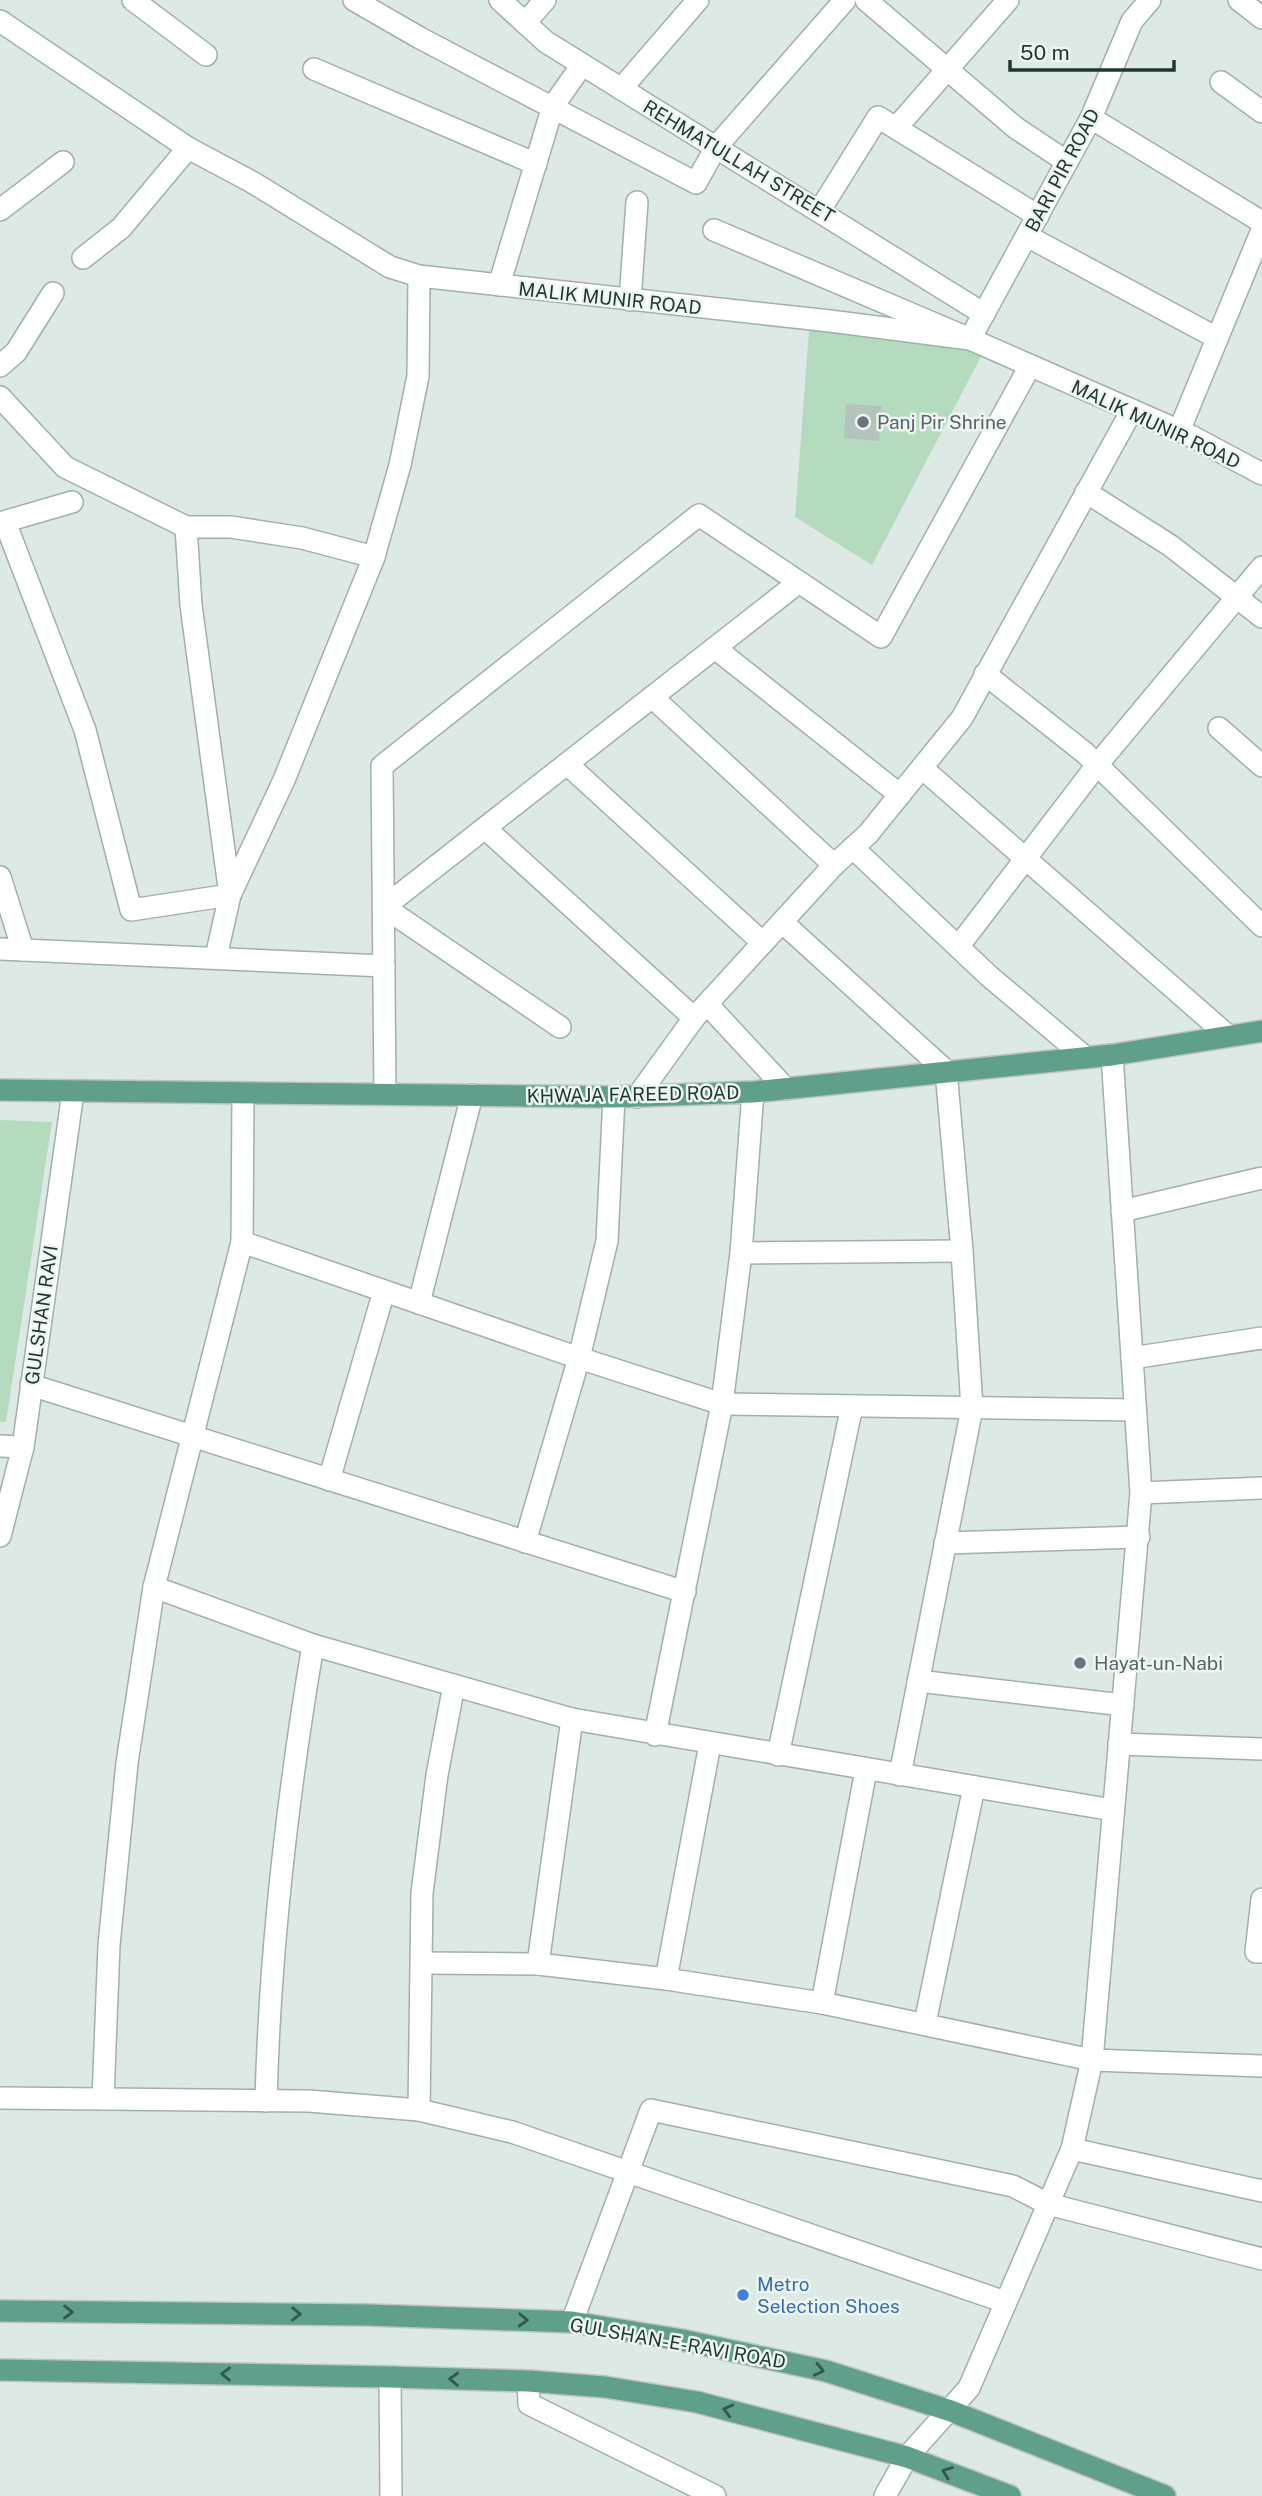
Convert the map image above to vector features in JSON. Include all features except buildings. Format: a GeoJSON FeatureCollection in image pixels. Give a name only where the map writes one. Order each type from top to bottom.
{"type":"FeatureCollection","features":[{"type":"Feature","properties":{"kind":"main road","name":"KHWAJA FAREED ROAD"},"geometry":{"type":"LineString","coordinates":[[0,1090],[614,1097],[753,1092],[1112,1055],[1262,1031]]}},
{"type":"Feature","properties":{"kind":"main road","name":"GULSHAN-E-RAVI ROAD"},"geometry":{"type":"LineString","coordinates":[[0,2311],[368,2315],[572,2322],[682,2340],[826,2371],[951,2411],[1165,2496]]}},
{"type":"Feature","properties":{"kind":"main road"},"geometry":{"type":"LineString","coordinates":[[0,2370],[528,2381],[657,2393],[907,2457],[1010,2496]]}},
{"type":"Feature","properties":{"kind":"street"},"geometry":{"type":"LineString","coordinates":[[133,0],[206,55]]}},
{"type":"Feature","properties":{"kind":"street"},"geometry":{"type":"LineString","coordinates":[[354,0],[420,38],[696,183],[716,147],[845,0]]}},
{"type":"Feature","properties":{"kind":"street","name":"REHMATULLAH STREET"},"geometry":{"type":"LineString","coordinates":[[500,0],[546,42],[984,314]]}},
{"type":"Feature","properties":{"kind":"street"},"geometry":{"type":"LineString","coordinates":[[525,23],[545,0]]}},
{"type":"Feature","properties":{"kind":"street"},"geometry":{"type":"LineString","coordinates":[[621,89],[698,0]]}},
{"type":"Feature","properties":{"kind":"street"},"geometry":{"type":"LineString","coordinates":[[866,0],[1016,128],[1068,162]]}},
{"type":"Feature","properties":{"kind":"street"},"geometry":{"type":"LineString","coordinates":[[896,128],[1008,0]]}},
{"type":"Feature","properties":{"kind":"street","name":"BARI PIR ROAD"},"geometry":{"type":"LineString","coordinates":[[970,339],[1091,118],[1132,21],[1150,0]]}},
{"type":"Feature","properties":{"kind":"street"},"geometry":{"type":"LineString","coordinates":[[1239,0],[1262,18]]}},
{"type":"Feature","properties":{"kind":"street","name":"MALIK MUNIR ROAD"},"geometry":{"type":"LineString","coordinates":[[2,27],[188,148],[252,182],[390,267],[419,276],[970,339],[1179,431],[1262,474]]}},
{"type":"Feature","properties":{"kind":"street"},"geometry":{"type":"LineString","coordinates":[[499,285],[553,106],[582,65]]}},
{"type":"Feature","properties":{"kind":"street"},"geometry":{"type":"LineString","coordinates":[[314,69],[536,164]]}},
{"type":"Feature","properties":{"kind":"street"},"geometry":{"type":"LineString","coordinates":[[1221,82],[1262,112]]}},
{"type":"Feature","properties":{"kind":"street"},"geometry":{"type":"LineString","coordinates":[[820,210],[878,117],[1038,216]]}},
{"type":"Feature","properties":{"kind":"street"},"geometry":{"type":"LineString","coordinates":[[1091,118],[1262,222]]}},
{"type":"Feature","properties":{"kind":"street"},"geometry":{"type":"LineString","coordinates":[[83,258],[121,228],[188,148]]}},
{"type":"Feature","properties":{"kind":"street"},"geometry":{"type":"LineString","coordinates":[[0,210],[63,162]]}},
{"type":"Feature","properties":{"kind":"street"},"geometry":{"type":"LineString","coordinates":[[630,300],[637,202]]}},
{"type":"Feature","properties":{"kind":"street"},"geometry":{"type":"LineString","coordinates":[[715,230],[970,339]]}},
{"type":"Feature","properties":{"kind":"street"},"geometry":{"type":"LineString","coordinates":[[1179,431],[1262,230]]}},
{"type":"Feature","properties":{"kind":"street"},"geometry":{"type":"LineString","coordinates":[[1027,236],[1217,338]]}},
{"type":"Feature","properties":{"kind":"street"},"geometry":{"type":"LineString","coordinates":[[216,957],[230,895],[284,780],[374,557],[400,465],[418,376],[419,276]]}},
{"type":"Feature","properties":{"kind":"street"},"geometry":{"type":"LineString","coordinates":[[0,366],[16,352],[53,293]]}},
{"type":"Feature","properties":{"kind":"street"},"geometry":{"type":"LineString","coordinates":[[385,1094],[382,766],[699,515],[881,637],[1030,366]]}},
{"type":"Feature","properties":{"kind":"street"},"geometry":{"type":"LineString","coordinates":[[0,397],[65,467],[186,527],[231,527],[302,538],[374,557]]}},
{"type":"Feature","properties":{"kind":"street"},"geometry":{"type":"LineString","coordinates":[[637,1097],[701,1011],[853,848],[962,718],[1132,410]]}},
{"type":"Feature","properties":{"kind":"street"},"geometry":{"type":"LineString","coordinates":[[1086,492],[1171,546],[1262,617]]}},
{"type":"Feature","properties":{"kind":"street"},"geometry":{"type":"LineString","coordinates":[[72,502],[3,523],[85,730],[131,910],[230,895]]}},
{"type":"Feature","properties":{"kind":"street"},"geometry":{"type":"LineString","coordinates":[[186,527],[191,605],[230,895]]}},
{"type":"Feature","properties":{"kind":"street"},"geometry":{"type":"LineString","coordinates":[[958,947],[1097,765],[1262,567]]}},
{"type":"Feature","properties":{"kind":"street"},"geometry":{"type":"LineString","coordinates":[[384,907],[799,582]]}},
{"type":"Feature","properties":{"kind":"street"},"geometry":{"type":"LineString","coordinates":[[715,648],[900,794]]}},
{"type":"Feature","properties":{"kind":"street"},"geometry":{"type":"LineString","coordinates":[[985,674],[1097,765],[1262,926]]}},
{"type":"Feature","properties":{"kind":"street"},"geometry":{"type":"LineString","coordinates":[[652,697],[834,866]]}},
{"type":"Feature","properties":{"kind":"street"},"geometry":{"type":"LineString","coordinates":[[1219,728],[1262,766]]}},
{"type":"Feature","properties":{"kind":"street"},"geometry":{"type":"LineString","coordinates":[[567,764],[763,943]]}},
{"type":"Feature","properties":{"kind":"street"},"geometry":{"type":"LineString","coordinates":[[922,768],[1227,1035]]}},
{"type":"Feature","properties":{"kind":"street"},"geometry":{"type":"LineString","coordinates":[[485,828],[701,1011],[786,1088]]}},
{"type":"Feature","properties":{"kind":"street"},"geometry":{"type":"LineString","coordinates":[[853,848],[958,947],[1085,1057]]}},
{"type":"Feature","properties":{"kind":"street"},"geometry":{"type":"LineString","coordinates":[[0,877],[23,950]]}},
{"type":"Feature","properties":{"kind":"street"},"geometry":{"type":"LineString","coordinates":[[384,907],[560,1027]]}},
{"type":"Feature","properties":{"kind":"street"},"geometry":{"type":"LineString","coordinates":[[782,922],[946,1071],[962,1251],[972,1408],[900,1775]]}},
{"type":"Feature","properties":{"kind":"street"},"geometry":{"type":"LineString","coordinates":[[0,949],[384,966]]}},
{"type":"Feature","properties":{"kind":"street"},"geometry":{"type":"LineString","coordinates":[[885,2496],[907,2457],[969,2388],[1072,2149],[1092,2060],[1141,1493],[1112,1055]]}},
{"type":"Feature","properties":{"kind":"street","name":"GULSHAN RAVI"},"geometry":{"type":"LineString","coordinates":[[0,1536],[23,1447],[73,1092]]}},
{"type":"Feature","properties":{"kind":"street"},"geometry":{"type":"LineString","coordinates":[[655,1735],[722,1404],[741,1253],[753,1092]]}},
{"type":"Feature","properties":{"kind":"street"},"geometry":{"type":"LineString","coordinates":[[103,2099],[109,1945],[125,1776],[154,1587],[242,1242],[243,1093]]}},
{"type":"Feature","properties":{"kind":"street"},"geometry":{"type":"LineString","coordinates":[[419,1303],[472,1096]]}},
{"type":"Feature","properties":{"kind":"street"},"geometry":{"type":"LineString","coordinates":[[525,1542],[579,1359],[607,1241],[614,1097]]}},
{"type":"Feature","properties":{"kind":"street"},"geometry":{"type":"LineString","coordinates":[[1122,1211],[1262,1178]]}},
{"type":"Feature","properties":{"kind":"street"},"geometry":{"type":"LineString","coordinates":[[242,1242],[579,1359],[722,1404],[1135,1410]]}},
{"type":"Feature","properties":{"kind":"street"},"geometry":{"type":"LineString","coordinates":[[741,1253],[962,1251]]}},
{"type":"Feature","properties":{"kind":"street"},"geometry":{"type":"LineString","coordinates":[[329,1480],[384,1291]]}},
{"type":"Feature","properties":{"kind":"street"},"geometry":{"type":"LineString","coordinates":[[1132,1358],[1262,1338]]}},
{"type":"Feature","properties":{"kind":"street"},"geometry":{"type":"LineString","coordinates":[[31,1385],[685,1592]]}},
{"type":"Feature","properties":{"kind":"street"},"geometry":{"type":"LineString","coordinates":[[778,1755],[852,1406]]}},
{"type":"Feature","properties":{"kind":"street"},"geometry":{"type":"LineString","coordinates":[[0,1446],[23,1447]]}},
{"type":"Feature","properties":{"kind":"street"},"geometry":{"type":"LineString","coordinates":[[1141,1493],[1262,1488]]}},
{"type":"Feature","properties":{"kind":"street"},"geometry":{"type":"LineString","coordinates":[[945,1543],[1139,1537]]}},
{"type":"Feature","properties":{"kind":"street"},"geometry":{"type":"LineString","coordinates":[[154,1587],[313,1645],[572,1719],[1113,1810]]}},
{"type":"Feature","properties":{"kind":"street"},"geometry":{"type":"LineString","coordinates":[[266,2101],[268,1995],[288,1797],[313,1645]]}},
{"type":"Feature","properties":{"kind":"street"},"geometry":{"type":"LineString","coordinates":[[918,1681],[1123,1705]]}},
{"type":"Feature","properties":{"kind":"street"},"geometry":{"type":"LineString","coordinates":[[419,2110],[422,1892],[437,1775],[454,1685]]}},
{"type":"Feature","properties":{"kind":"street"},"geometry":{"type":"LineString","coordinates":[[538,1964],[572,1719]]}},
{"type":"Feature","properties":{"kind":"street"},"geometry":{"type":"LineString","coordinates":[[666,1979],[710,1744]]}},
{"type":"Feature","properties":{"kind":"street"},"geometry":{"type":"LineString","coordinates":[[1119,1744],[1262,1749]]}},
{"type":"Feature","properties":{"kind":"street"},"geometry":{"type":"LineString","coordinates":[[822,2003],[866,1770]]}},
{"type":"Feature","properties":{"kind":"street"},"geometry":{"type":"LineString","coordinates":[[925,2023],[974,1787]]}},
{"type":"Feature","properties":{"kind":"street"},"geometry":{"type":"LineString","coordinates":[[1262,1899],[1256,1952],[1262,1952]]}},
{"type":"Feature","properties":{"kind":"street"},"geometry":{"type":"LineString","coordinates":[[422,1963],[538,1964],[666,1979],[822,2003],[1092,2060],[1262,2066]]}},
{"type":"Feature","properties":{"kind":"street"},"geometry":{"type":"LineString","coordinates":[[0,2098],[309,2101],[419,2110],[512,2132],[1005,2302]]}},
{"type":"Feature","properties":{"kind":"street"},"geometry":{"type":"LineString","coordinates":[[572,2322],[651,2110],[1013,2186],[1048,2204],[1262,2259]]}},
{"type":"Feature","properties":{"kind":"street"},"geometry":{"type":"LineString","coordinates":[[1072,2149],[1262,2191]]}},
{"type":"Feature","properties":{"kind":"street"},"geometry":{"type":"LineString","coordinates":[[390,2377],[391,2496]]}},
{"type":"Feature","properties":{"kind":"street"},"geometry":{"type":"LineString","coordinates":[[528,2381],[529,2404],[715,2496]]}},
{"type":"Feature","properties":{"kind":"green space"},"geometry":{"type":"Polygon","coordinates":[[[810,318],[986,347],[872,565],[795,517],[810,318]]]}},
{"type":"Feature","properties":{"kind":"green space"},"geometry":{"type":"Polygon","coordinates":[[[0,1120],[52,1122],[6,1422],[0,1422],[0,1120]]]}},
{"type":"Feature","properties":{"kind":"place","name":"Panj Pir Shrine"},"geometry":{"type":"Point","coordinates":[863,422]}},
{"type":"Feature","properties":{"kind":"place","name":"Hayat-un-Nabi"},"geometry":{"type":"Point","coordinates":[1080,1663]}},
{"type":"Feature","properties":{"kind":"place","name":"Metro Selection Shoes"},"geometry":{"type":"Point","coordinates":[743,2295]}}]}
